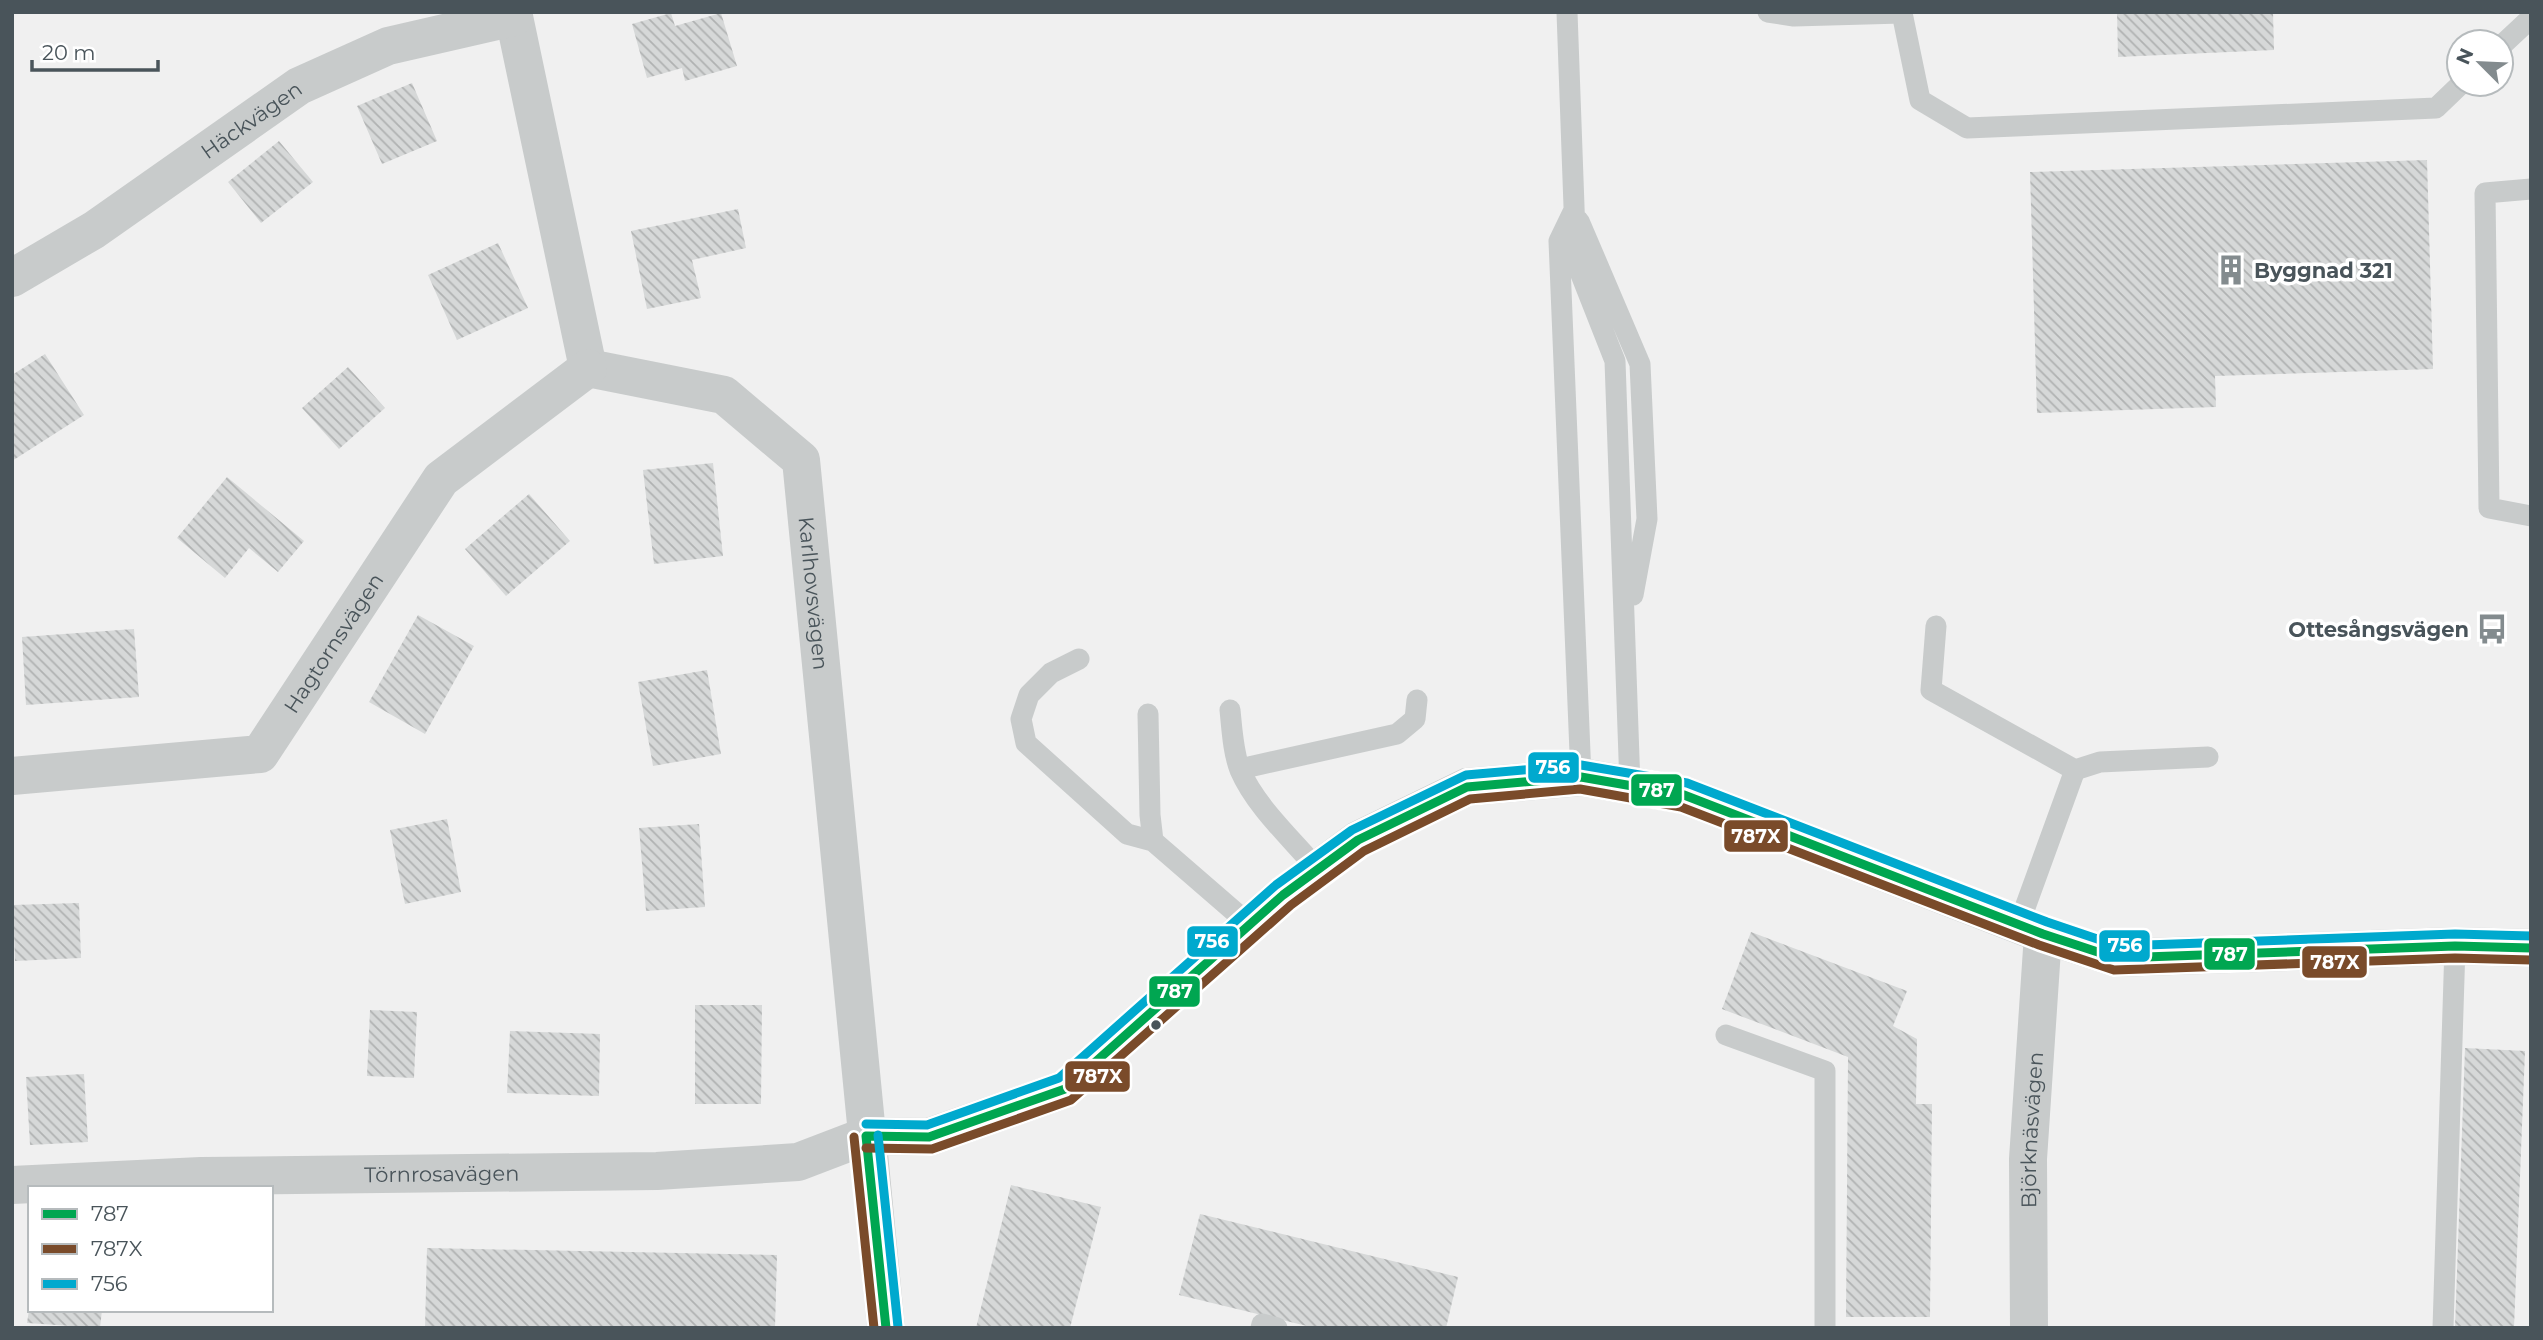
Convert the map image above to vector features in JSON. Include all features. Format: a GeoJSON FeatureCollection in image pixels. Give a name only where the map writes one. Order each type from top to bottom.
{"type":"FeatureCollection","features":[{"type":"Feature","properties":{"kind":"street","name":"Häckvägen"},"geometry":{"type":"LineString","coordinates":[[12,278],[94,230],[299,86],[388,46],[513,15]]}},
{"type":"Feature","properties":{"kind":"street"},"geometry":{"type":"LineString","coordinates":[[513,15],[588,368]]}},
{"type":"Feature","properties":{"kind":"street","name":"Hagtornsvägen"},"geometry":{"type":"LineString","coordinates":[[12,776],[260,754],[441,479],[588,368]]}},
{"type":"Feature","properties":{"kind":"street","name":"Karlhovsvägen"},"geometry":{"type":"LineString","coordinates":[[588,368],[724,395],[801,460],[886,1328]]}},
{"type":"Feature","properties":{"kind":"street"},"geometry":{"type":"LineString","coordinates":[[866,1136],[929,1137],[1065,1089],[1283,895],[1358,840],[1467,787],[1581,777],[1684,795],[2031,929],[2116,958],[2455,946],[2531,948]]}},
{"type":"Feature","properties":{"kind":"street","name":"Björknäsvägen"},"geometry":{"type":"LineString","coordinates":[[2029,1328],[2031,929]]}},
{"type":"Feature","properties":{"kind":"street","name":"Törnrosavägen"},"geometry":{"type":"LineString","coordinates":[[12,1185],[201,1175],[657,1171],[798,1162],[866,1136]]}},
{"type":"Feature","properties":{"kind":"lane"},"geometry":{"type":"LineString","coordinates":[[1567,12],[1576,262],[1615,361],[1630,786]]}},
{"type":"Feature","properties":{"kind":"lane"},"geometry":{"type":"LineString","coordinates":[[1768,12],[1794,16],[1903,13],[1920,100],[1967,128],[2436,108],[2446,98]]}},
{"type":"Feature","properties":{"kind":"lane"},"geometry":{"type":"LineString","coordinates":[[2515,33],[2531,18]]}},
{"type":"Feature","properties":{"kind":"lane"},"geometry":{"type":"LineString","coordinates":[[2531,189],[2485,193],[2489,508],[2531,516]]}},
{"type":"Feature","properties":{"kind":"lane"},"geometry":{"type":"LineString","coordinates":[[1574,209],[1559,241],[1581,777]]}},
{"type":"Feature","properties":{"kind":"lane"},"geometry":{"type":"LineString","coordinates":[[1936,626],[1931,690],[2075,770],[2100,762],[2208,757]]}},
{"type":"Feature","properties":{"kind":"lane"},"geometry":{"type":"LineString","coordinates":[[1079,659],[1051,673],[1029,695],[1021,719],[1026,743],[1127,834],[1153,841],[1250,925]]}},
{"type":"Feature","properties":{"kind":"lane"},"geometry":{"type":"LineString","coordinates":[[1240,769],[1397,734],[1415,719],[1417,700]]}},
{"type":"Feature","properties":{"kind":"lane"},"geometry":{"type":"LineString","coordinates":[[1230,710],[1240,769],[1259,800],[1318,870]]}},
{"type":"Feature","properties":{"kind":"lane"},"geometry":{"type":"LineString","coordinates":[[1148,714],[1153,841]]}},
{"type":"Feature","properties":{"kind":"lane"},"geometry":{"type":"LineString","coordinates":[[2031,929],[2075,770]]}},
{"type":"Feature","properties":{"kind":"lane"},"geometry":{"type":"LineString","coordinates":[[2443,1328],[2455,946]]}},
{"type":"Feature","properties":{"kind":"lane"},"geometry":{"type":"LineString","coordinates":[[1726,1035],[1825,1071],[1825,1328]]}},
{"type":"Feature","properties":{"kind":"lane"},"geometry":{"type":"LineString","coordinates":[[1261,1328],[1262,1324],[1277,1328]]}},
{"type":"Feature","properties":{"kind":"building"},"geometry":{"type":"Polygon","coordinates":[[[2117,12],[2273,12],[2274,50],[2118,57],[2117,12]]]}},
{"type":"Feature","properties":{"kind":"building"},"geometry":{"type":"Polygon","coordinates":[[[671,13],[675,26],[721,13],[737,66],[685,81],[682,68],[647,78],[632,24],[671,13]]]}},
{"type":"Feature","properties":{"kind":"building"},"geometry":{"type":"Polygon","coordinates":[[[412,83],[437,141],[382,164],[357,106],[412,83]]]}},
{"type":"Feature","properties":{"kind":"building"},"geometry":{"type":"Polygon","coordinates":[[[279,141],[313,182],[261,223],[228,182],[279,141]]]}},
{"type":"Feature","properties":{"kind":"building","name":"Byggnad 321"},"geometry":{"type":"Polygon","coordinates":[[[2427,160],[2433,369],[2215,376],[2216,407],[2037,413],[2030,172],[2427,160]]]}},
{"type":"Feature","properties":{"kind":"building"},"geometry":{"type":"Polygon","coordinates":[[[738,209],[746,248],[692,260],[701,298],[647,309],[631,231],[738,209]]]}},
{"type":"Feature","properties":{"kind":"building"},"geometry":{"type":"Polygon","coordinates":[[[498,243],[528,308],[457,340],[428,275],[498,243]]]}},
{"type":"Feature","properties":{"kind":"building"},"geometry":{"type":"Polygon","coordinates":[[[45,354],[84,415],[12,461],[12,375],[45,354]]]}},
{"type":"Feature","properties":{"kind":"building"},"geometry":{"type":"Polygon","coordinates":[[[348,367],[385,408],[339,449],[302,408],[348,367]]]}},
{"type":"Feature","properties":{"kind":"building"},"geometry":{"type":"Polygon","coordinates":[[[713,463],[723,556],[654,564],[643,470],[713,463]]]}},
{"type":"Feature","properties":{"kind":"building"},"geometry":{"type":"Polygon","coordinates":[[[227,477],[304,541],[278,572],[249,548],[225,578],[177,538],[227,477]]]}},
{"type":"Feature","properties":{"kind":"building"},"geometry":{"type":"Polygon","coordinates":[[[529,494],[570,541],[506,596],[465,549],[529,494]]]}},
{"type":"Feature","properties":{"kind":"building"},"geometry":{"type":"Polygon","coordinates":[[[418,615],[474,646],[425,734],[369,702],[418,615]]]}},
{"type":"Feature","properties":{"kind":"building"},"geometry":{"type":"Polygon","coordinates":[[[134,629],[139,697],[26,705],[22,637],[134,629]]]}},
{"type":"Feature","properties":{"kind":"building"},"geometry":{"type":"Polygon","coordinates":[[[707,670],[721,754],[653,766],[638,682],[707,670]]]}},
{"type":"Feature","properties":{"kind":"building"},"geometry":{"type":"Polygon","coordinates":[[[447,819],[461,892],[405,904],[390,830],[447,819]]]}},
{"type":"Feature","properties":{"kind":"building"},"geometry":{"type":"Polygon","coordinates":[[[699,824],[705,907],[646,911],[639,828],[699,824]]]}},
{"type":"Feature","properties":{"kind":"building"},"geometry":{"type":"Polygon","coordinates":[[[79,903],[81,958],[15,961],[13,905],[79,903]]]}},
{"type":"Feature","properties":{"kind":"building"},"geometry":{"type":"Polygon","coordinates":[[[1751,932],[1907,991],[1893,1026],[1917,1039],[1916,1104],[1932,1104],[1930,1317],[1846,1317],[1848,1057],[1722,1009],[1751,932]]]}},
{"type":"Feature","properties":{"kind":"building"},"geometry":{"type":"Polygon","coordinates":[[[695,1005],[762,1005],[761,1104],[695,1104],[695,1005]]]}},
{"type":"Feature","properties":{"kind":"building"},"geometry":{"type":"Polygon","coordinates":[[[370,1010],[417,1012],[414,1078],[367,1076],[370,1010]]]}},
{"type":"Feature","properties":{"kind":"building"},"geometry":{"type":"Polygon","coordinates":[[[510,1031],[600,1034],[599,1096],[507,1093],[510,1031]]]}},
{"type":"Feature","properties":{"kind":"building"},"geometry":{"type":"Polygon","coordinates":[[[2465,1048],[2525,1051],[2514,1328],[2455,1328],[2465,1048]]]}},
{"type":"Feature","properties":{"kind":"building"},"geometry":{"type":"Polygon","coordinates":[[[84,1074],[88,1142],[30,1145],[26,1077],[84,1074]]]}},
{"type":"Feature","properties":{"kind":"building"},"geometry":{"type":"Polygon","coordinates":[[[1011,1185],[1101,1207],[1070,1328],[976,1328],[1011,1185]]]}},
{"type":"Feature","properties":{"kind":"building"},"geometry":{"type":"Polygon","coordinates":[[[1200,1214],[1458,1277],[1446,1328],[1315,1328],[1179,1295],[1200,1214]]]}},
{"type":"Feature","properties":{"kind":"building"},"geometry":{"type":"Polygon","coordinates":[[[427,1248],[777,1255],[775,1328],[425,1328],[427,1248]]]}},
{"type":"Feature","properties":{"kind":"building"},"geometry":{"type":"Polygon","coordinates":[[[29,1312],[102,1312],[100,1328],[27,1323],[29,1312]]]}},
{"type":"Feature","properties":{"kind":"transit line","name":"756"},"geometry":{"type":"LineString","coordinates":[[866,1124],[927,1125],[1059,1078],[1276,885],[1352,830],[1466,775],[1581,765],[1687,783],[2047,922],[2118,946],[2455,934],[2531,936]]}},
{"type":"Feature","properties":{"kind":"transit line","name":"787"},"geometry":{"type":"LineString","coordinates":[[866,1136],[929,1137],[1065,1089],[1283,895],[1358,840],[1467,787],[1581,777],[1684,795],[2043,934],[2116,958],[2455,946],[2531,948]]}},
{"type":"Feature","properties":{"kind":"transit line","name":"787X"},"geometry":{"type":"LineString","coordinates":[[866,1148],[932,1149],[1071,1100],[1291,905],[1364,851],[1470,799],[1580,789],[1681,807],[2039,945],[2114,970],[2455,958],[2531,960]]}},
{"type":"Feature","properties":{"kind":"transit line","name":"756"},"geometry":{"type":"LineString","coordinates":[[878,1135],[898,1327]]}},
{"type":"Feature","properties":{"kind":"transit line","name":"787"},"geometry":{"type":"LineString","coordinates":[[866,1136],[886,1328]]}},
{"type":"Feature","properties":{"kind":"transit line","name":"787X"},"geometry":{"type":"LineString","coordinates":[[854,1137],[874,1328]]}},
{"type":"Feature","properties":{"kind":"place","name":"Byggnad 321"},"geometry":{"type":"Point","coordinates":[2231,270]}},
{"type":"Feature","properties":{"kind":"place","name":"Ottesångsvägen"},"geometry":{"type":"Point","coordinates":[2492,629]}}]}
